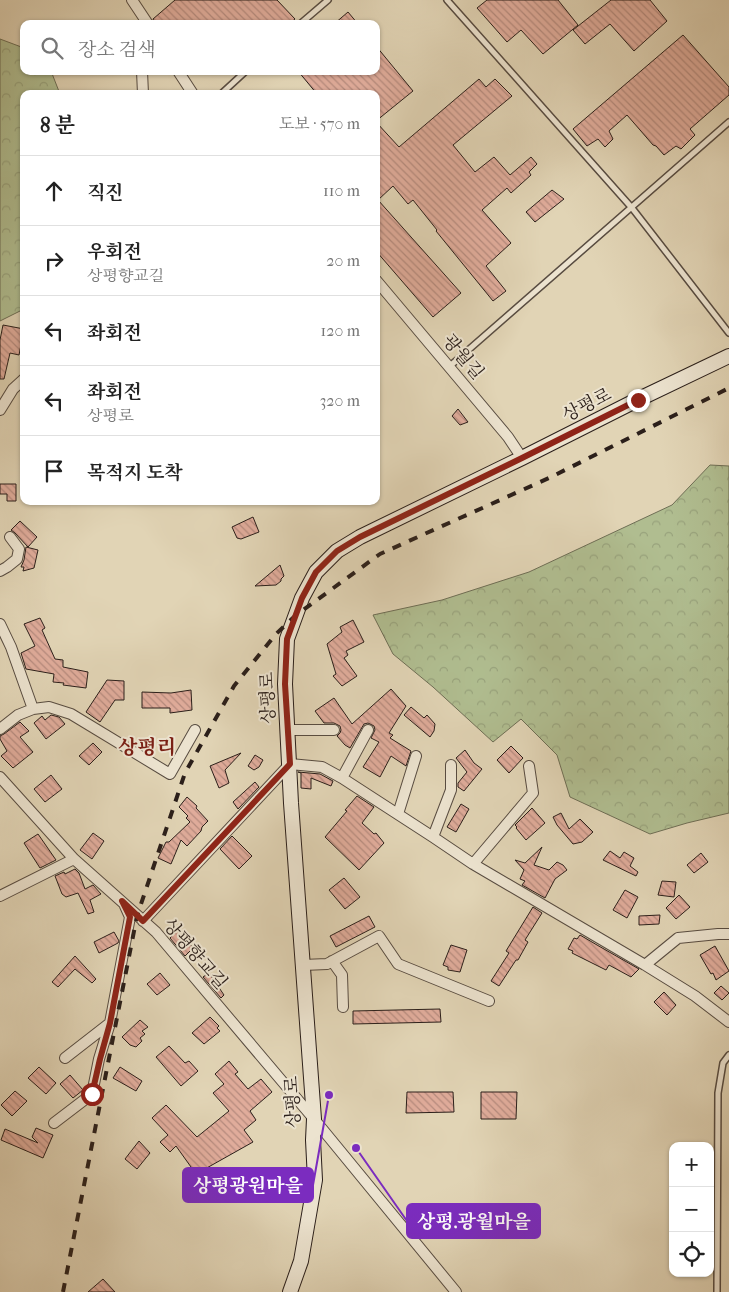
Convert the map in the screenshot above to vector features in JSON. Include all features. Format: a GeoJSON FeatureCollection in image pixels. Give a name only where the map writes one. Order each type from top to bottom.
{"type":"FeatureCollection","features":[{"type":"Feature","properties":{"kind":"main road","name":"상평로"},"geometry":{"type":"LineString","coordinates":[[290,1292],[301,1261],[315,1180],[314,1119],[291,803],[285,684],[287,639],[302,598],[316,572],[337,551],[360,537],[729,356]]}},
{"type":"Feature","properties":{"kind":"street"},"geometry":{"type":"LineString","coordinates":[[132,0],[144,20]]}},
{"type":"Feature","properties":{"kind":"street"},"geometry":{"type":"LineString","coordinates":[[142,75],[143,90]]}},
{"type":"Feature","properties":{"kind":"street"},"geometry":{"type":"LineString","coordinates":[[181,75],[190,90]]}},
{"type":"Feature","properties":{"kind":"street","name":"광월길"},"geometry":{"type":"LineString","coordinates":[[380,285],[450,366],[508,437],[522,458]]}},
{"type":"Feature","properties":{"kind":"street"},"geometry":{"type":"LineString","coordinates":[[0,410],[13,389],[20,383]]}},
{"type":"Feature","properties":{"kind":"street"},"geometry":{"type":"LineString","coordinates":[[0,571],[17,559],[19,549],[10,537]]}},
{"type":"Feature","properties":{"kind":"street"},"geometry":{"type":"LineString","coordinates":[[0,624],[11,647],[33,709]]}},
{"type":"Feature","properties":{"kind":"street"},"geometry":{"type":"LineString","coordinates":[[0,730],[18,715],[33,709],[48,707],[71,714],[170,774],[195,730]]}},
{"type":"Feature","properties":{"kind":"street"},"geometry":{"type":"LineString","coordinates":[[288,730],[334,730]]}},
{"type":"Feature","properties":{"kind":"street"},"geometry":{"type":"LineString","coordinates":[[342,778],[368,730]]}},
{"type":"Feature","properties":{"kind":"street"},"geometry":{"type":"LineString","coordinates":[[398,814],[416,756]]}},
{"type":"Feature","properties":{"kind":"street"},"geometry":{"type":"LineString","coordinates":[[143,921],[290,764],[322,767],[342,778],[473,864],[695,996],[729,1022]]}},
{"type":"Feature","properties":{"kind":"street"},"geometry":{"type":"LineString","coordinates":[[433,837],[451,790],[451,765]]}},
{"type":"Feature","properties":{"kind":"street"},"geometry":{"type":"LineString","coordinates":[[473,864],[533,793],[529,766]]}},
{"type":"Feature","properties":{"kind":"street","name":"상평향교길"},"geometry":{"type":"LineString","coordinates":[[0,777],[74,858],[156,932],[314,1119],[456,1292]]}},
{"type":"Feature","properties":{"kind":"street"},"geometry":{"type":"LineString","coordinates":[[0,896],[74,858]]}},
{"type":"Feature","properties":{"kind":"street"},"geometry":{"type":"LineString","coordinates":[[54,1124],[92,1094],[110,1023],[130,917],[122,901]]}},
{"type":"Feature","properties":{"kind":"street"},"geometry":{"type":"LineString","coordinates":[[645,965],[678,938],[729,934]]}},
{"type":"Feature","properties":{"kind":"street"},"geometry":{"type":"LineString","coordinates":[[302,965],[327,964],[379,936],[398,964],[489,1001]]}},
{"type":"Feature","properties":{"kind":"street"},"geometry":{"type":"LineString","coordinates":[[332,961],[342,975],[343,1007]]}},
{"type":"Feature","properties":{"kind":"street"},"geometry":{"type":"LineString","coordinates":[[65,1058],[110,1023]]}},
{"type":"Feature","properties":{"kind":"lane"},"geometry":{"type":"LineString","coordinates":[[305,20],[328,0]]}},
{"type":"Feature","properties":{"kind":"lane"},"geometry":{"type":"LineString","coordinates":[[447,0],[632,208],[729,333]]}},
{"type":"Feature","properties":{"kind":"lane"},"geometry":{"type":"LineString","coordinates":[[225,90],[241,75]]}},
{"type":"Feature","properties":{"kind":"lane"},"geometry":{"type":"LineString","coordinates":[[450,366],[729,122]]}},
{"type":"Feature","properties":{"kind":"lane"},"geometry":{"type":"LineString","coordinates":[[717,1292],[718,1093],[723,1063],[729,1055]]}},
{"type":"Feature","properties":{"kind":"green space"},"geometry":{"type":"Polygon","coordinates":[[[0,39],[20,46],[20,75],[53,75],[58,90],[20,90],[20,311],[0,321],[0,39]]]}},
{"type":"Feature","properties":{"kind":"green space"},"geometry":{"type":"Polygon","coordinates":[[[710,465],[729,466],[729,813],[650,834],[570,797],[557,755],[521,719],[493,742],[433,687],[393,654],[373,615],[442,600],[529,572],[672,505],[710,465]]]}},
{"type":"Feature","properties":{"kind":"building"},"geometry":{"type":"Polygon","coordinates":[[[175,0],[277,0],[295,19],[153,20],[175,0]]]}},
{"type":"Feature","properties":{"kind":"building"},"geometry":{"type":"Polygon","coordinates":[[[487,0],[558,0],[578,25],[543,54],[521,30],[507,42],[477,8],[487,0]]]}},
{"type":"Feature","properties":{"kind":"building"},"geometry":{"type":"Polygon","coordinates":[[[611,0],[650,0],[667,21],[634,51],[610,24],[585,44],[573,30],[611,0]]]}},
{"type":"Feature","properties":{"kind":"building"},"geometry":{"type":"Polygon","coordinates":[[[348,12],[355,20],[339,20],[348,12]]]}},
{"type":"Feature","properties":{"kind":"building"},"geometry":{"type":"Polygon","coordinates":[[[683,35],[729,87],[729,95],[690,129],[695,135],[681,149],[676,146],[664,155],[627,115],[609,131],[613,139],[605,147],[598,139],[587,146],[573,129],[683,35]]]}},
{"type":"Feature","properties":{"kind":"building"},"geometry":{"type":"Polygon","coordinates":[[[380,51],[413,91],[380,118],[380,90],[314,90],[301,75],[380,75],[380,51]]]}},
{"type":"Feature","properties":{"kind":"building"},"geometry":{"type":"Polygon","coordinates":[[[479,79],[486,87],[495,79],[512,96],[453,145],[475,172],[494,157],[510,175],[531,157],[537,164],[529,172],[531,175],[511,193],[507,188],[482,210],[511,243],[486,266],[506,291],[493,301],[413,200],[408,204],[393,186],[380,198],[380,126],[399,147],[479,79]]]}},
{"type":"Feature","properties":{"kind":"building"},"geometry":{"type":"Polygon","coordinates":[[[552,190],[564,199],[535,222],[526,212],[552,190]]]}},
{"type":"Feature","properties":{"kind":"building"},"geometry":{"type":"Polygon","coordinates":[[[380,202],[461,293],[433,317],[380,256],[380,202]]]}},
{"type":"Feature","properties":{"kind":"building"},"geometry":{"type":"Polygon","coordinates":[[[3,325],[20,328],[19,355],[10,353],[4,379],[0,379],[0,340],[3,325]]]}},
{"type":"Feature","properties":{"kind":"building"},"geometry":{"type":"Polygon","coordinates":[[[458,409],[468,422],[460,425],[452,416],[458,409]]]}},
{"type":"Feature","properties":{"kind":"building"},"geometry":{"type":"Polygon","coordinates":[[[0,484],[16,484],[16,501],[7,501],[7,494],[0,494],[0,484]]]}},
{"type":"Feature","properties":{"kind":"building"},"geometry":{"type":"Polygon","coordinates":[[[253,517],[259,532],[241,539],[237,538],[232,527],[253,517]]]}},
{"type":"Feature","properties":{"kind":"building"},"geometry":{"type":"Polygon","coordinates":[[[20,521],[37,537],[28,547],[11,530],[20,521]]]}},
{"type":"Feature","properties":{"kind":"building"},"geometry":{"type":"Polygon","coordinates":[[[26,547],[38,550],[34,568],[23,571],[24,567],[21,567],[26,547]]]}},
{"type":"Feature","properties":{"kind":"building"},"geometry":{"type":"Polygon","coordinates":[[[280,565],[284,576],[281,581],[276,585],[255,586],[280,565]]]}},
{"type":"Feature","properties":{"kind":"building"},"geometry":{"type":"Polygon","coordinates":[[[40,618],[45,628],[42,630],[55,659],[63,660],[63,667],[88,672],[86,688],[53,682],[54,674],[26,669],[21,653],[35,646],[24,624],[40,618]]]}},
{"type":"Feature","properties":{"kind":"building"},"geometry":{"type":"Polygon","coordinates":[[[353,620],[364,642],[346,651],[348,655],[344,658],[357,676],[342,686],[333,676],[336,674],[327,644],[342,632],[340,627],[353,620]]]}},
{"type":"Feature","properties":{"kind":"building"},"geometry":{"type":"Polygon","coordinates":[[[107,680],[124,681],[124,700],[115,700],[100,722],[86,712],[107,680]]]}},
{"type":"Feature","properties":{"kind":"building"},"geometry":{"type":"Polygon","coordinates":[[[391,689],[406,706],[389,733],[393,735],[390,738],[411,751],[406,766],[391,756],[380,777],[363,767],[379,742],[371,738],[375,730],[374,726],[368,723],[364,724],[350,748],[337,736],[341,730],[340,726],[334,723],[324,723],[315,711],[334,698],[352,724],[391,689]]]}},
{"type":"Feature","properties":{"kind":"building"},"geometry":{"type":"Polygon","coordinates":[[[191,690],[192,710],[170,713],[170,708],[142,708],[142,692],[171,693],[191,690]]]}},
{"type":"Feature","properties":{"kind":"building"},"geometry":{"type":"Polygon","coordinates":[[[411,707],[424,718],[427,715],[435,724],[434,731],[430,737],[404,715],[411,707]]]}},
{"type":"Feature","properties":{"kind":"building"},"geometry":{"type":"Polygon","coordinates":[[[51,715],[59,717],[65,724],[46,739],[34,723],[42,716],[45,720],[51,715]]]}},
{"type":"Feature","properties":{"kind":"building"},"geometry":{"type":"Polygon","coordinates":[[[20,722],[29,731],[20,737],[33,752],[13,768],[1,756],[7,751],[0,736],[20,722]]]}},
{"type":"Feature","properties":{"kind":"building"},"geometry":{"type":"Polygon","coordinates":[[[93,743],[102,752],[89,765],[79,756],[93,743]]]}},
{"type":"Feature","properties":{"kind":"building"},"geometry":{"type":"Polygon","coordinates":[[[511,746],[523,758],[509,773],[497,760],[511,746]]]}},
{"type":"Feature","properties":{"kind":"building"},"geometry":{"type":"Polygon","coordinates":[[[465,750],[474,763],[482,769],[464,791],[458,787],[458,783],[467,772],[456,758],[465,750]]]}},
{"type":"Feature","properties":{"kind":"building"},"geometry":{"type":"Polygon","coordinates":[[[241,753],[225,770],[229,783],[219,788],[210,766],[241,753]]]}},
{"type":"Feature","properties":{"kind":"building"},"geometry":{"type":"Polygon","coordinates":[[[255,755],[263,760],[259,767],[254,770],[248,766],[255,755]]]}},
{"type":"Feature","properties":{"kind":"building"},"geometry":{"type":"Polygon","coordinates":[[[298,772],[320,774],[333,781],[331,786],[311,778],[311,789],[301,788],[301,773],[298,772]]]}},
{"type":"Feature","properties":{"kind":"building"},"geometry":{"type":"Polygon","coordinates":[[[51,775],[62,789],[45,802],[34,789],[51,775]]]}},
{"type":"Feature","properties":{"kind":"building"},"geometry":{"type":"Polygon","coordinates":[[[255,782],[259,787],[238,809],[233,802],[255,782]]]}},
{"type":"Feature","properties":{"kind":"building"},"geometry":{"type":"Polygon","coordinates":[[[357,796],[374,807],[362,823],[374,834],[376,833],[384,843],[359,870],[325,837],[357,796]]]}},
{"type":"Feature","properties":{"kind":"building"},"geometry":{"type":"Polygon","coordinates":[[[187,797],[197,806],[196,808],[208,821],[187,846],[181,840],[171,864],[158,858],[166,842],[169,842],[190,822],[186,818],[188,816],[179,807],[187,797]]]}},
{"type":"Feature","properties":{"kind":"building"},"geometry":{"type":"Polygon","coordinates":[[[461,804],[469,809],[456,832],[447,827],[461,804]]]}},
{"type":"Feature","properties":{"kind":"building"},"geometry":{"type":"Polygon","coordinates":[[[532,808],[545,823],[526,840],[515,825],[532,808]]]}},
{"type":"Feature","properties":{"kind":"building"},"geometry":{"type":"Polygon","coordinates":[[[561,813],[569,829],[580,819],[593,832],[582,842],[573,844],[557,825],[553,817],[561,813]]]}},
{"type":"Feature","properties":{"kind":"building"},"geometry":{"type":"Polygon","coordinates":[[[93,833],[104,841],[92,859],[80,850],[93,833]]]}},
{"type":"Feature","properties":{"kind":"building"},"geometry":{"type":"Polygon","coordinates":[[[38,834],[56,860],[40,868],[24,843],[38,834]]]}},
{"type":"Feature","properties":{"kind":"building"},"geometry":{"type":"Polygon","coordinates":[[[232,836],[252,856],[239,869],[220,849],[232,836]]]}},
{"type":"Feature","properties":{"kind":"building"},"geometry":{"type":"Polygon","coordinates":[[[542,847],[534,865],[549,870],[557,862],[567,870],[555,879],[545,898],[522,885],[525,881],[520,879],[524,870],[515,860],[525,863],[542,847]]]}},
{"type":"Feature","properties":{"kind":"building"},"geometry":{"type":"Polygon","coordinates":[[[610,851],[620,858],[624,852],[634,858],[630,866],[638,872],[636,876],[603,860],[610,851]]]}},
{"type":"Feature","properties":{"kind":"building"},"geometry":{"type":"Polygon","coordinates":[[[701,853],[708,862],[694,873],[687,865],[701,853]]]}},
{"type":"Feature","properties":{"kind":"building"},"geometry":{"type":"Polygon","coordinates":[[[75,869],[79,873],[85,889],[93,885],[101,894],[90,900],[94,912],[88,914],[78,893],[66,897],[62,894],[55,876],[75,869]]]}},
{"type":"Feature","properties":{"kind":"building"},"geometry":{"type":"Polygon","coordinates":[[[344,878],[360,897],[345,909],[329,890],[344,878]]]}},
{"type":"Feature","properties":{"kind":"building"},"geometry":{"type":"Polygon","coordinates":[[[662,881],[676,882],[674,897],[658,895],[662,881]]]}},
{"type":"Feature","properties":{"kind":"building"},"geometry":{"type":"Polygon","coordinates":[[[625,890],[638,897],[627,918],[613,910],[625,890]]]}},
{"type":"Feature","properties":{"kind":"building"},"geometry":{"type":"Polygon","coordinates":[[[679,895],[690,907],[676,919],[666,908],[679,895]]]}},
{"type":"Feature","properties":{"kind":"building"},"geometry":{"type":"Polygon","coordinates":[[[533,907],[542,913],[525,940],[528,942],[518,960],[516,960],[499,986],[491,981],[509,953],[506,951],[533,907]]]}},
{"type":"Feature","properties":{"kind":"building"},"geometry":{"type":"Polygon","coordinates":[[[660,915],[659,924],[639,925],[639,916],[660,915]]]}},
{"type":"Feature","properties":{"kind":"building"},"geometry":{"type":"Polygon","coordinates":[[[369,916],[375,927],[336,947],[330,936],[369,916]]]}},
{"type":"Feature","properties":{"kind":"building"},"geometry":{"type":"Polygon","coordinates":[[[178,930],[193,948],[185,956],[170,938],[178,930]]]}},
{"type":"Feature","properties":{"kind":"building"},"geometry":{"type":"Polygon","coordinates":[[[114,932],[119,941],[118,943],[99,953],[94,942],[114,932]]]}},
{"type":"Feature","properties":{"kind":"building"},"geometry":{"type":"Polygon","coordinates":[[[580,935],[639,969],[631,977],[609,965],[606,970],[572,953],[573,951],[568,949],[574,938],[577,939],[580,935]]]}},
{"type":"Feature","properties":{"kind":"building"},"geometry":{"type":"Polygon","coordinates":[[[451,945],[467,950],[460,972],[448,970],[448,967],[443,965],[451,945]]]}},
{"type":"Feature","properties":{"kind":"building"},"geometry":{"type":"Polygon","coordinates":[[[715,946],[729,971],[716,980],[700,955],[715,946]]]}},
{"type":"Feature","properties":{"kind":"building"},"geometry":{"type":"Polygon","coordinates":[[[75,956],[96,979],[92,983],[75,969],[58,987],[52,982],[75,956]]]}},
{"type":"Feature","properties":{"kind":"building"},"geometry":{"type":"Polygon","coordinates":[[[160,973],[170,985],[157,995],[147,984],[160,973]]]}},
{"type":"Feature","properties":{"kind":"building"},"geometry":{"type":"Polygon","coordinates":[[[209,973],[224,995],[221,998],[203,977],[209,973]]]}},
{"type":"Feature","properties":{"kind":"building"},"geometry":{"type":"Polygon","coordinates":[[[721,986],[729,993],[722,1000],[714,993],[721,986]]]}},
{"type":"Feature","properties":{"kind":"building"},"geometry":{"type":"Polygon","coordinates":[[[664,992],[676,1005],[667,1015],[654,1002],[664,992]]]}},
{"type":"Feature","properties":{"kind":"building"},"geometry":{"type":"Polygon","coordinates":[[[440,1009],[441,1022],[353,1024],[353,1011],[440,1009]]]}},
{"type":"Feature","properties":{"kind":"building"},"geometry":{"type":"Polygon","coordinates":[[[210,1017],[219,1026],[217,1028],[220,1031],[204,1044],[192,1033],[210,1017]]]}},
{"type":"Feature","properties":{"kind":"building"},"geometry":{"type":"Polygon","coordinates":[[[140,1020],[148,1027],[142,1031],[145,1034],[140,1038],[142,1041],[136,1047],[130,1045],[122,1037],[140,1020]]]}},
{"type":"Feature","properties":{"kind":"building"},"geometry":{"type":"Polygon","coordinates":[[[169,1046],[185,1063],[189,1061],[198,1071],[181,1086],[156,1057],[169,1046]]]}},
{"type":"Feature","properties":{"kind":"building"},"geometry":{"type":"Polygon","coordinates":[[[229,1061],[238,1072],[235,1074],[248,1089],[261,1079],[272,1092],[250,1111],[256,1120],[244,1130],[253,1142],[196,1174],[176,1146],[170,1152],[160,1142],[168,1135],[152,1118],[166,1105],[197,1137],[229,1111],[213,1093],[224,1084],[215,1074],[229,1061]]]}},
{"type":"Feature","properties":{"kind":"building"},"geometry":{"type":"Polygon","coordinates":[[[39,1067],[56,1083],[46,1094],[28,1078],[39,1067]]]}},
{"type":"Feature","properties":{"kind":"building"},"geometry":{"type":"Polygon","coordinates":[[[120,1067],[142,1081],[136,1091],[113,1078],[120,1067]]]}},
{"type":"Feature","properties":{"kind":"building"},"geometry":{"type":"Polygon","coordinates":[[[70,1075],[83,1090],[73,1098],[60,1084],[70,1075]]]}},
{"type":"Feature","properties":{"kind":"building"},"geometry":{"type":"Polygon","coordinates":[[[15,1091],[27,1101],[12,1116],[1,1105],[15,1091]]]}},
{"type":"Feature","properties":{"kind":"building"},"geometry":{"type":"Polygon","coordinates":[[[407,1092],[453,1092],[454,1112],[406,1113],[407,1092]]]}},
{"type":"Feature","properties":{"kind":"building"},"geometry":{"type":"Polygon","coordinates":[[[481,1092],[517,1092],[516,1119],[481,1119],[481,1092]]]}},
{"type":"Feature","properties":{"kind":"building"},"geometry":{"type":"Polygon","coordinates":[[[36,1128],[53,1135],[43,1158],[1,1140],[5,1129],[38,1143],[32,1137],[36,1128]]]}},
{"type":"Feature","properties":{"kind":"building"},"geometry":{"type":"Polygon","coordinates":[[[139,1141],[150,1153],[137,1169],[125,1159],[139,1141]]]}},
{"type":"Feature","properties":{"kind":"building"},"geometry":{"type":"Polygon","coordinates":[[[103,1279],[115,1292],[88,1292],[103,1279]]]}},
{"type":"Feature","properties":{"kind":"railway"},"geometry":{"type":"LineString","coordinates":[[63,1292],[137,916],[185,773],[234,686],[276,634],[295,616],[380,554],[549,478],[729,388]]}},
{"type":"Feature","properties":{"kind":"place","name":"상평광원마을"},"geometry":{"type":"Point","coordinates":[329,1095]}},
{"type":"Feature","properties":{"kind":"place","name":"상평.광월마을"},"geometry":{"type":"Point","coordinates":[356,1148]}},
{"type":"Feature","properties":{"kind":"district","name":"상평리"},"geometry":{"type":"Point","coordinates":[147,747]}},
{"type":"Feature","properties":{"kind":"route"},"geometry":{"type":"LineString","coordinates":[[92,1094],[110,1023],[130,917],[122,901],[143,921],[290,764],[285,684],[287,639],[302,598],[316,572],[337,551],[360,537],[638,400]]}}]}
